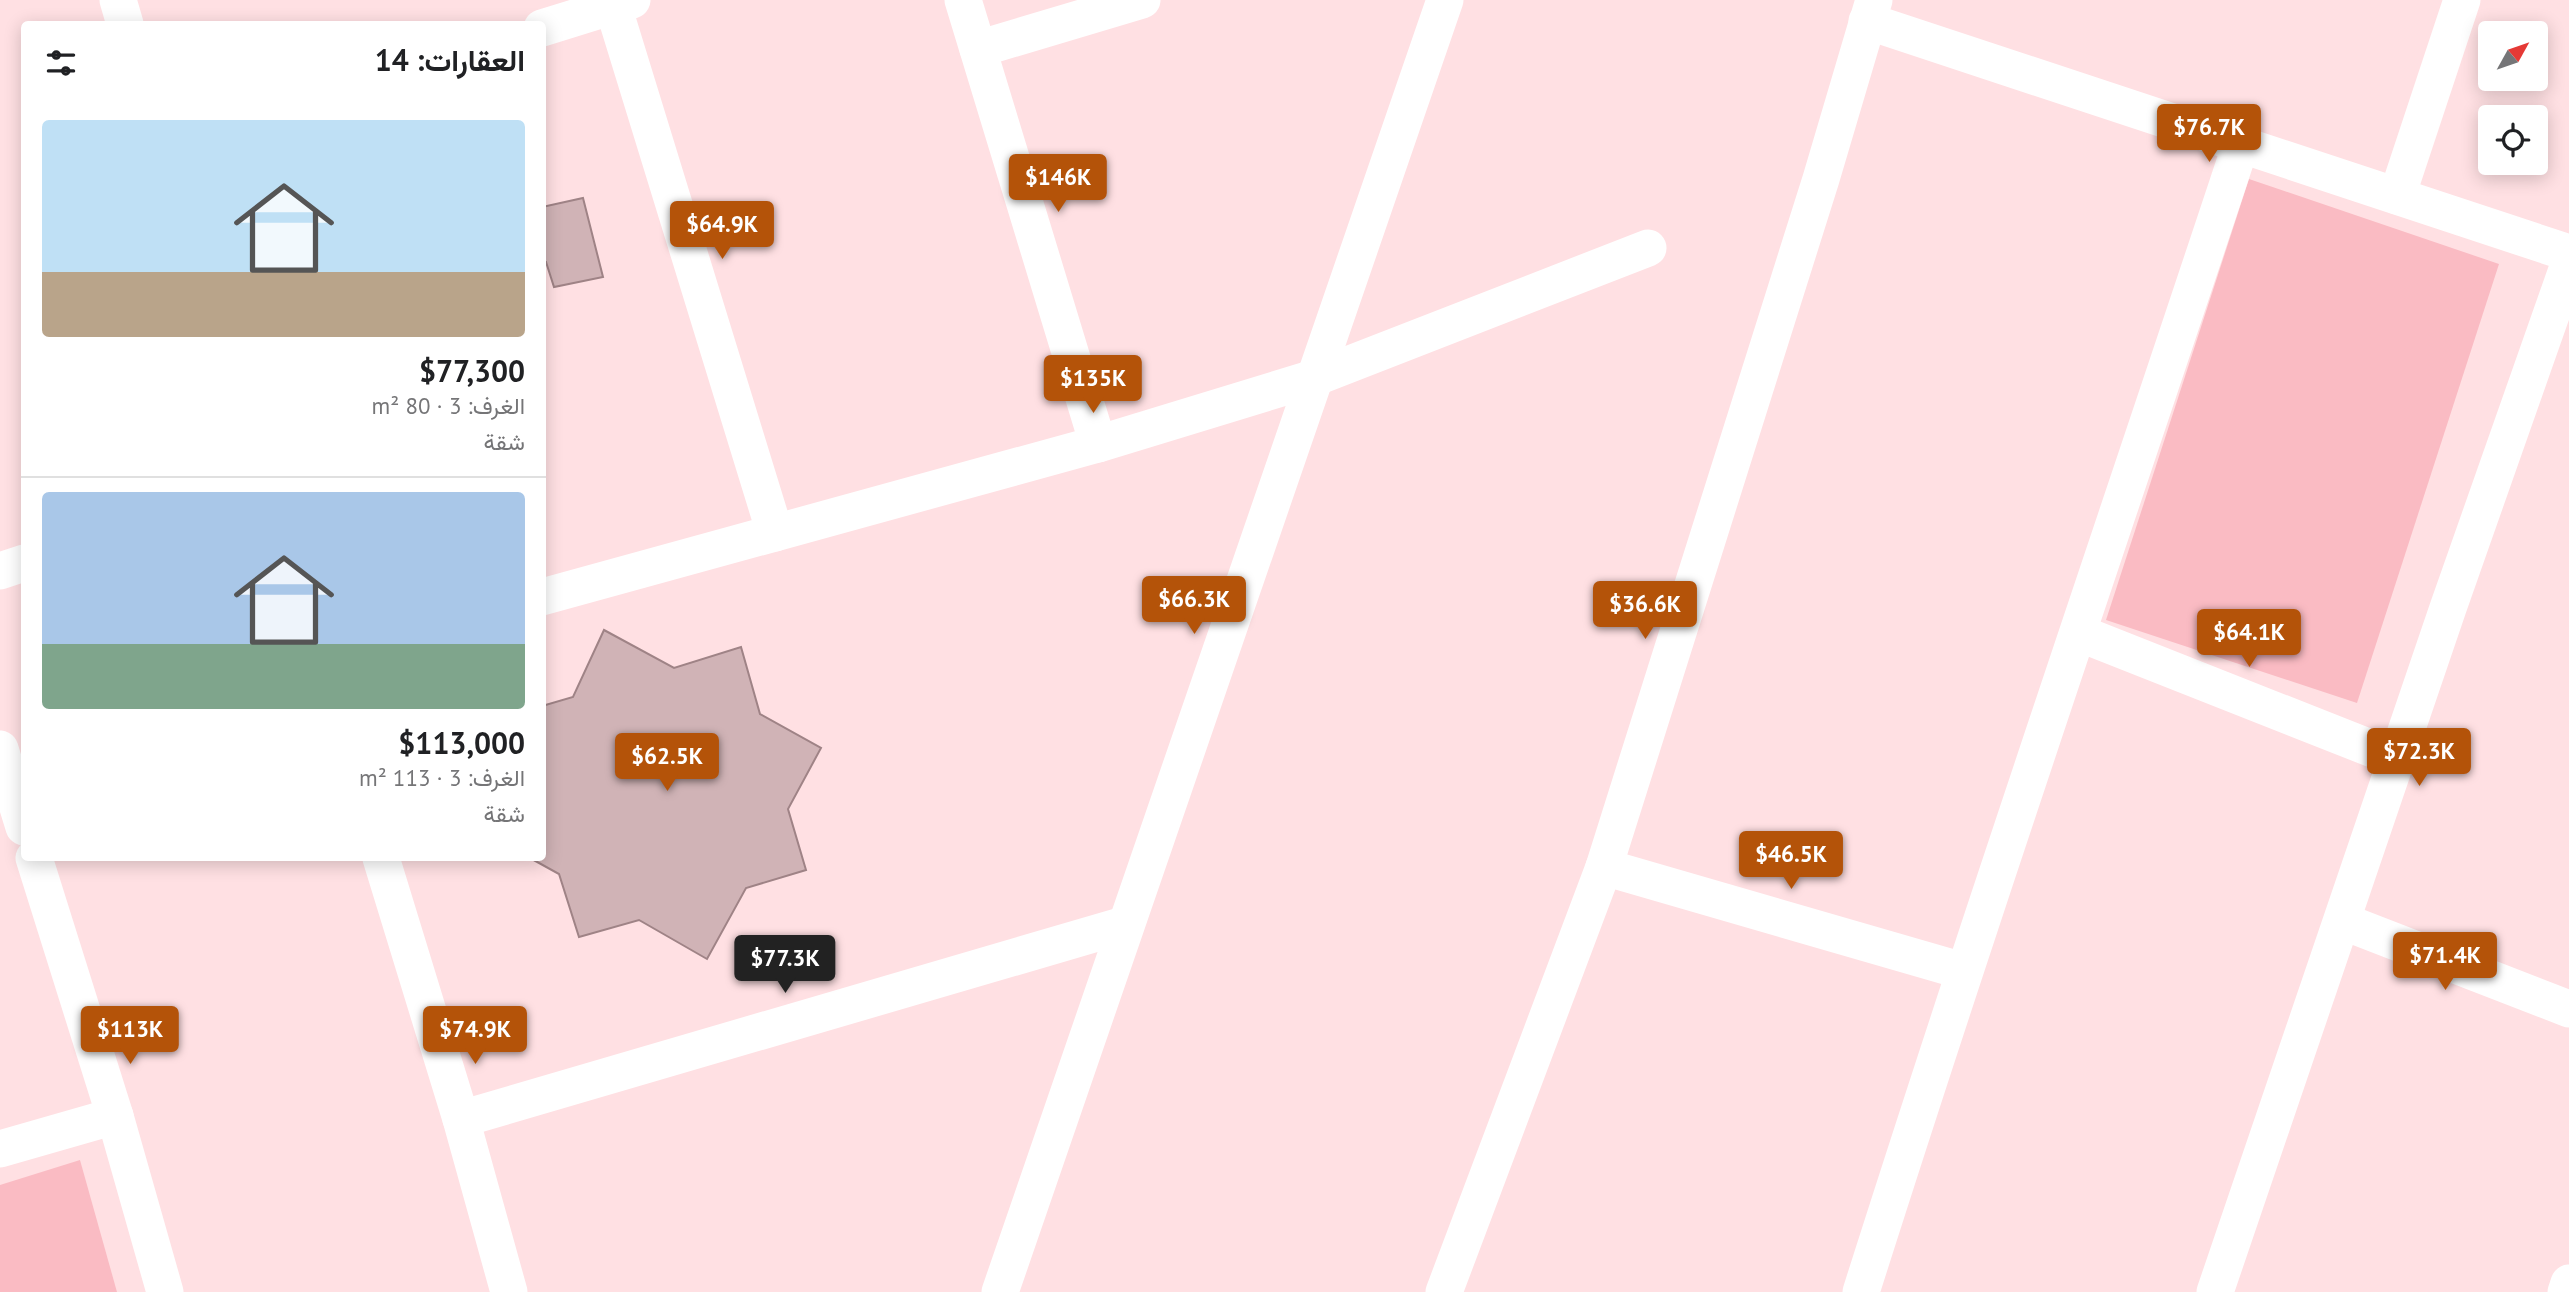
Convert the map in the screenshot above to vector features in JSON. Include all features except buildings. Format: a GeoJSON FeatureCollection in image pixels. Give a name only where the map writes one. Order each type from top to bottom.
{"type":"FeatureCollection","features":[{"type":"Feature","properties":{"kind":"street"},"geometry":{"type":"LineString","coordinates":[[118,0],[124,21]]}},
{"type":"Feature","properties":{"kind":"street"},"geometry":{"type":"LineString","coordinates":[[963,0],[1098,444]]}},
{"type":"Feature","properties":{"kind":"street"},"geometry":{"type":"LineString","coordinates":[[978,49],[1142,0]]}},
{"type":"Feature","properties":{"kind":"street"},"geometry":{"type":"LineString","coordinates":[[1000,1292],[1124,925],[1445,0]]}},
{"type":"Feature","properties":{"kind":"street"},"geometry":{"type":"LineString","coordinates":[[2397,195],[2462,0]]}},
{"type":"Feature","properties":{"kind":"street"},"geometry":{"type":"LineString","coordinates":[[546,27],[623,3],[775,533]]}},
{"type":"Feature","properties":{"kind":"street"},"geometry":{"type":"LineString","coordinates":[[1444,1292],[1604,867],[1821,179],[1870,10],[2241,144],[2569,253]]}},
{"type":"Feature","properties":{"kind":"street"},"geometry":{"type":"LineString","coordinates":[[1861,1292],[1963,971],[2079,633],[2241,144]]}},
{"type":"Feature","properties":{"kind":"street"},"geometry":{"type":"LineString","coordinates":[[546,596],[1098,444],[1314,378],[1648,248]]}},
{"type":"Feature","properties":{"kind":"street"},"geometry":{"type":"LineString","coordinates":[[2215,1292],[2569,264]]}},
{"type":"Feature","properties":{"kind":"street"},"geometry":{"type":"LineString","coordinates":[[0,571],[21,564]]}},
{"type":"Feature","properties":{"kind":"street"},"geometry":{"type":"LineString","coordinates":[[2079,633],[2398,759]]}},
{"type":"Feature","properties":{"kind":"street"},"geometry":{"type":"LineString","coordinates":[[0,749],[21,817]]}},
{"type":"Feature","properties":{"kind":"street"},"geometry":{"type":"LineString","coordinates":[[35,861],[115,1116],[164,1292]]}},
{"type":"Feature","properties":{"kind":"street"},"geometry":{"type":"LineString","coordinates":[[382,861],[461,1119],[509,1292]]}},
{"type":"Feature","properties":{"kind":"street"},"geometry":{"type":"LineString","coordinates":[[1604,867],[1963,971]]}},
{"type":"Feature","properties":{"kind":"street"},"geometry":{"type":"LineString","coordinates":[[2342,921],[2569,1009]]}},
{"type":"Feature","properties":{"kind":"street"},"geometry":{"type":"LineString","coordinates":[[461,1119],[1124,925]]}},
{"type":"Feature","properties":{"kind":"street"},"geometry":{"type":"LineString","coordinates":[[0,1149],[115,1116]]}},
{"type":"Feature","properties":{"kind":"street"},"geometry":{"type":"LineString","coordinates":[[2566,1292],[2569,1283]]}},
{"type":"Feature","properties":{"kind":"shaded area"},"geometry":{"type":"Polygon","coordinates":[[[2249,179],[2499,264],[2357,703],[2106,620],[2249,179]]]}},
{"type":"Feature","properties":{"kind":"shaded area"},"geometry":{"type":"Polygon","coordinates":[[[80,1160],[117,1292],[0,1292],[0,1185],[80,1160]]]}}]}
